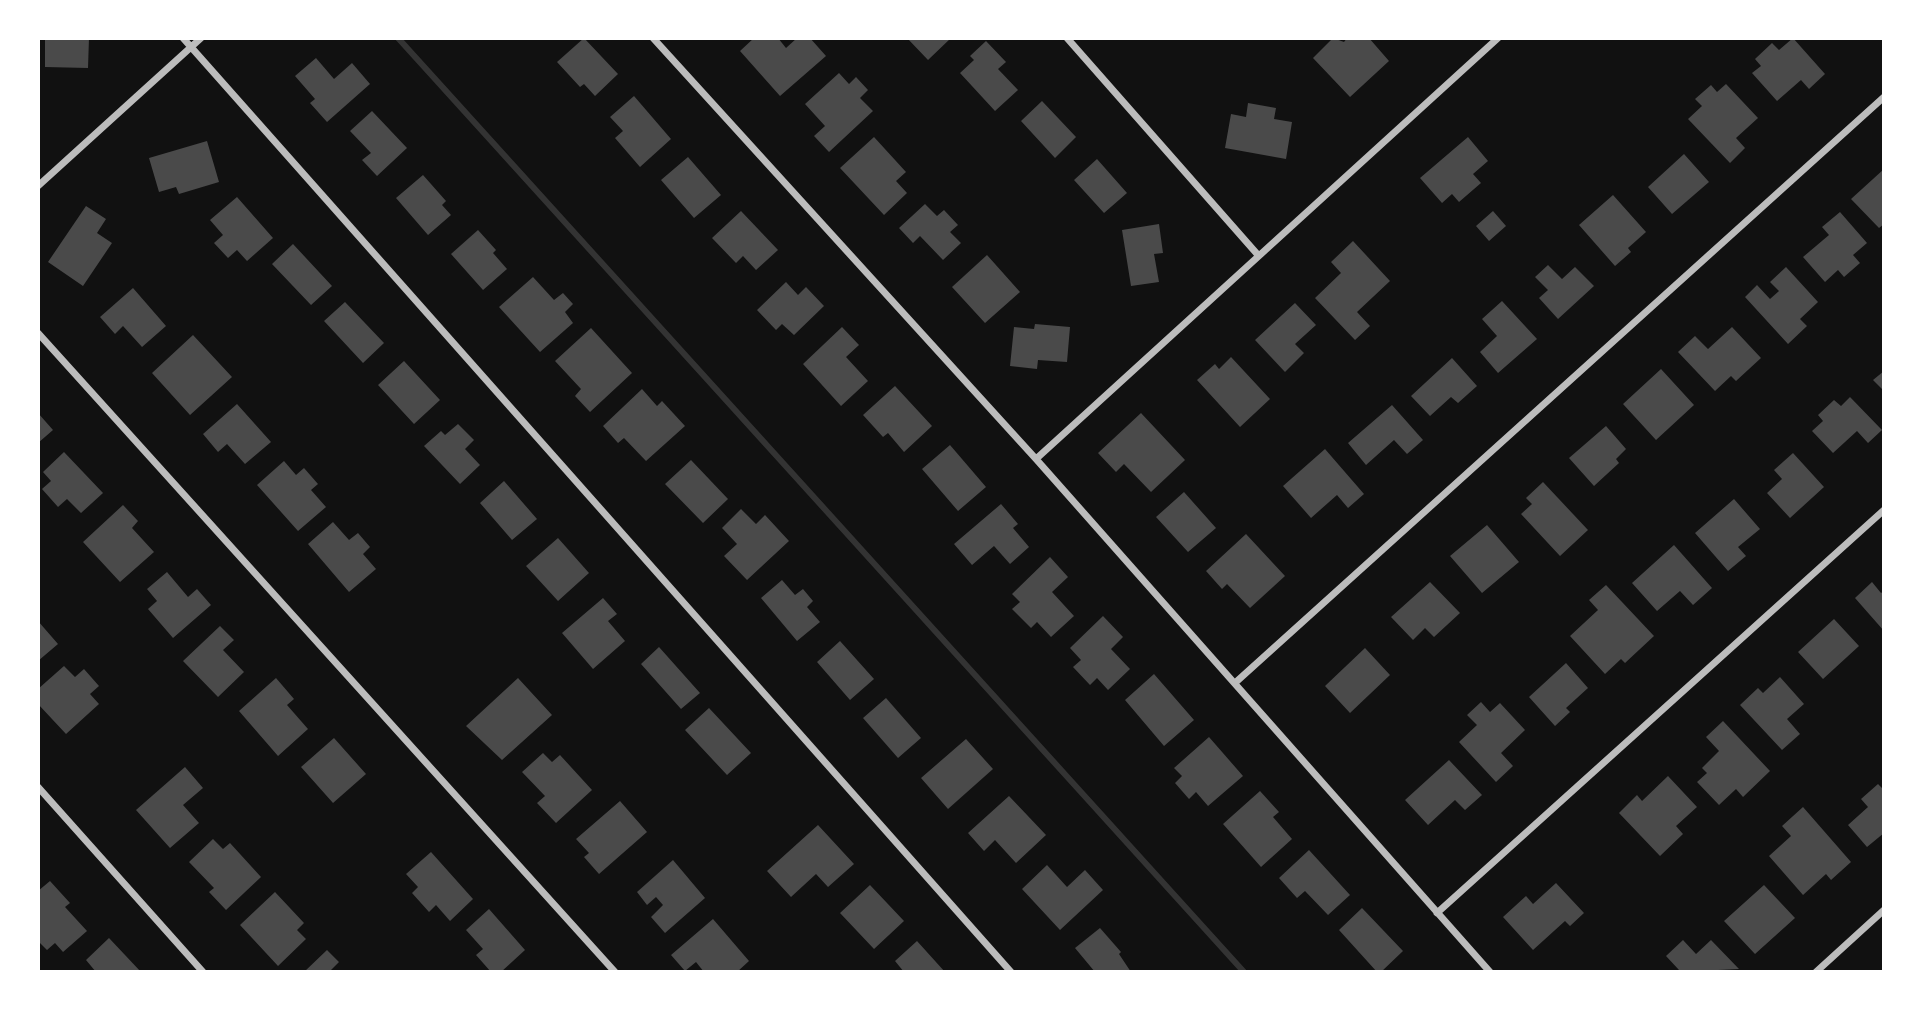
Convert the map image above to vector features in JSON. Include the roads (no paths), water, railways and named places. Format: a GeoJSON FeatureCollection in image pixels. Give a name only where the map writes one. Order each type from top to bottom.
{"type":"FeatureCollection","features":[{"type":"Feature","properties":{"kind":"street"},"geometry":{"type":"LineString","coordinates":[[183,38],[1011,971]]}},
{"type":"Feature","properties":{"kind":"street"},"geometry":{"type":"LineString","coordinates":[[38,186],[201,38]]}},
{"type":"Feature","properties":{"kind":"street"},"geometry":{"type":"LineString","coordinates":[[653,38],[1036,459],[1490,971]]}},
{"type":"Feature","properties":{"kind":"street"},"geometry":{"type":"LineString","coordinates":[[1068,38],[1258,255]]}},
{"type":"Feature","properties":{"kind":"street"},"geometry":{"type":"LineString","coordinates":[[1036,459],[1498,38]]}},
{"type":"Feature","properties":{"kind":"street"},"geometry":{"type":"LineString","coordinates":[[1236,682],[1884,97]]}},
{"type":"Feature","properties":{"kind":"street"},"geometry":{"type":"LineString","coordinates":[[38,332],[615,971]]}},
{"type":"Feature","properties":{"kind":"street"},"geometry":{"type":"LineString","coordinates":[[1437,912],[1884,510]]}},
{"type":"Feature","properties":{"kind":"street"},"geometry":{"type":"LineString","coordinates":[[38,787],[203,971]]}},
{"type":"Feature","properties":{"kind":"street"},"geometry":{"type":"LineString","coordinates":[[1816,971],[1884,910]]}},
{"type":"Feature","properties":{"kind":"waterway"},"geometry":{"type":"LineString","coordinates":[[398,38],[1244,972]]}}]}
